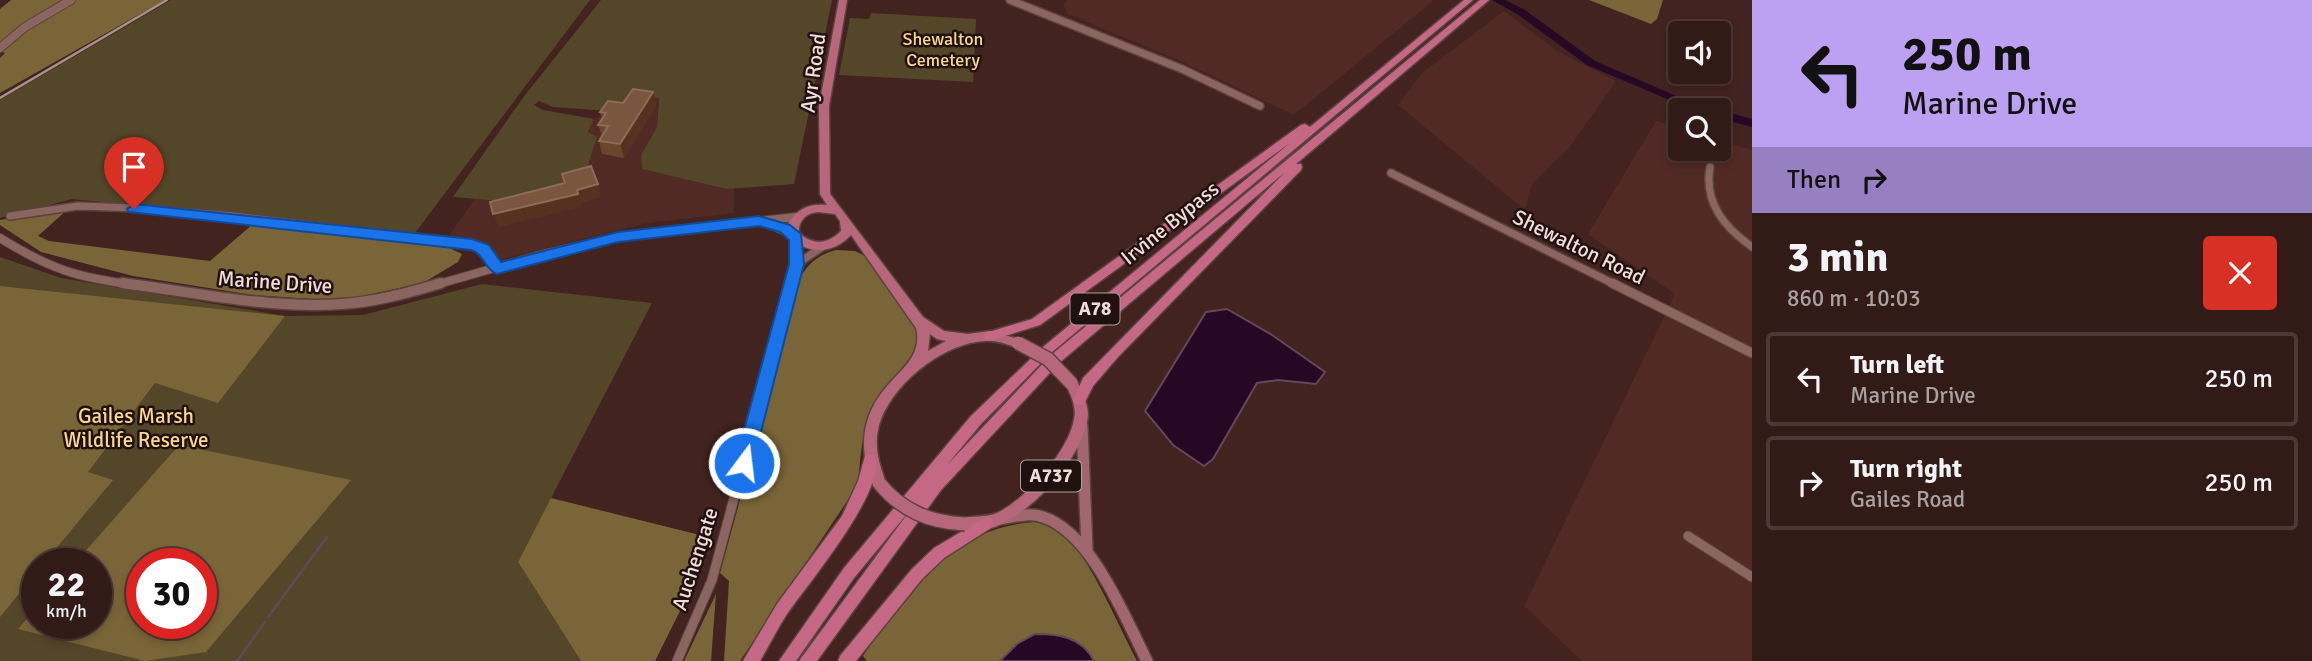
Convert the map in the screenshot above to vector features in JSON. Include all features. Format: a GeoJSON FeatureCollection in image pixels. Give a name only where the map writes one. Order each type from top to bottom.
{"type":"FeatureCollection","features":[{"type":"Feature","properties":{"kind":"highway","name":"Irvine Bypass"},"geometry":{"type":"LineString","coordinates":[[807,661],[936,486],[1055,359],[1349,114],[1462,12],[1469,0]]}},
{"type":"Feature","properties":{"kind":"highway","name":"Irvine Bypass"},"geometry":{"type":"LineString","coordinates":[[787,661],[849,573],[985,411],[1056,341],[1375,79],[1462,12],[1485,0]]}},
{"type":"Feature","properties":{"kind":"highway"},"geometry":{"type":"LineString","coordinates":[[984,336],[1036,322],[1375,79]]}},
{"type":"Feature","properties":{"kind":"highway"},"geometry":{"type":"LineString","coordinates":[[1079,400],[1088,382],[1114,354],[1349,114]]}},
{"type":"Feature","properties":{"kind":"highway"},"geometry":{"type":"LineString","coordinates":[[751,661],[780,612],[855,506],[866,483],[870,460]]}},
{"type":"Feature","properties":{"kind":"highway"},"geometry":{"type":"LineString","coordinates":[[846,661],[917,574],[939,553],[993,521]]}},
{"type":"Feature","properties":{"kind":"main road","name":"Ayr Road"},"geometry":{"type":"LineString","coordinates":[[825,194],[827,180],[824,106],[843,0]]}},
{"type":"Feature","properties":{"kind":"main road"},"geometry":{"type":"LineString","coordinates":[[866,250],[849,246],[807,245],[795,236],[793,225],[799,215],[825,194],[919,320],[930,330],[941,336],[959,339],[984,336],[1018,343],[1047,357],[1060,368],[1079,400],[1082,419],[1087,551]]}},
{"type":"Feature","properties":{"kind":"main road"},"geometry":{"type":"LineString","coordinates":[[799,215],[822,207],[838,211]]}},
{"type":"Feature","properties":{"kind":"main road"},"geometry":{"type":"LineString","coordinates":[[823,247],[841,240],[847,232],[848,223]]}},
{"type":"Feature","properties":{"kind":"main road"},"geometry":{"type":"LineString","coordinates":[[919,320],[925,341],[922,351],[887,395],[871,429],[870,460],[879,483],[890,497],[912,514],[933,521],[965,524],[1042,515],[1058,522],[1087,551],[1147,661]]}},
{"type":"Feature","properties":{"kind":"main road"},"geometry":{"type":"LineString","coordinates":[[912,366],[945,348],[984,336]]}},
{"type":"Feature","properties":{"kind":"main road","name":"A737"},"geometry":{"type":"LineString","coordinates":[[993,521],[1028,499],[1048,480],[1064,457],[1082,419]]}},
{"type":"Feature","properties":{"kind":"street"},"geometry":{"type":"LineString","coordinates":[[0,48],[25,27],[71,0]]}},
{"type":"Feature","properties":{"kind":"street"},"geometry":{"type":"LineString","coordinates":[[1010,0],[1182,69],[1260,106]]}},
{"type":"Feature","properties":{"kind":"street"},"geometry":{"type":"LineString","coordinates":[[1710,167],[1707,191],[1716,212],[1737,238],[1752,247]]}},
{"type":"Feature","properties":{"kind":"street","name":"Shewalton Road"},"geometry":{"type":"LineString","coordinates":[[1391,173],[1752,353]]}},
{"type":"Feature","properties":{"kind":"street"},"geometry":{"type":"LineString","coordinates":[[10,216],[22,216],[58,206],[88,205],[201,215],[472,244],[484,248],[497,268]]}},
{"type":"Feature","properties":{"kind":"street","name":"Marine Drive"},"geometry":{"type":"LineString","coordinates":[[1,240],[32,258],[69,274],[132,285],[285,304],[342,304],[397,296],[618,237],[799,215]]}},
{"type":"Feature","properties":{"kind":"street","name":"Marine Drive"},"geometry":{"type":"LineString","coordinates":[[759,221],[773,224],[795,236]]}},
{"type":"Feature","properties":{"kind":"street","name":"Auchengate"},"geometry":{"type":"LineString","coordinates":[[677,661],[712,580],[797,264],[795,236]]}},
{"type":"Feature","properties":{"kind":"street"},"geometry":{"type":"LineString","coordinates":[[797,264],[823,247]]}},
{"type":"Feature","properties":{"kind":"street"},"geometry":{"type":"LineString","coordinates":[[1688,536],[1752,577]]}},
{"type":"Feature","properties":{"kind":"shaded area"},"geometry":{"type":"Polygon","coordinates":[[[11,0],[165,0],[0,93],[0,58],[5,53],[0,51],[0,9],[11,0]]]}},
{"type":"Feature","properties":{"kind":"shaded area"},"geometry":{"type":"Polygon","coordinates":[[[1068,0],[1434,0],[1294,115],[1176,59],[1068,14],[1063,5],[1068,0]]]}},
{"type":"Feature","properties":{"kind":"shaded area"},"geometry":{"type":"Polygon","coordinates":[[[1589,0],[1663,0],[1657,19],[1651,24],[1589,0]]]}},
{"type":"Feature","properties":{"kind":"shaded area"},"geometry":{"type":"Polygon","coordinates":[[[1504,11],[1557,51],[1616,81],[1569,148],[1532,184],[1525,210],[1398,105],[1422,73],[1504,11]]]}},
{"type":"Feature","properties":{"kind":"shaded area"},"geometry":{"type":"Polygon","coordinates":[[[645,94],[659,99],[657,127],[641,155],[642,169],[734,188],[734,213],[648,223],[499,260],[489,245],[447,238],[475,199],[513,202],[588,132],[594,119],[645,94]]]}},
{"type":"Feature","properties":{"kind":"shaded area"},"geometry":{"type":"Polygon","coordinates":[[[1656,121],[1668,124],[1668,161],[1731,161],[1731,144],[1752,150],[1752,661],[1582,661],[1524,606],[1675,294],[1588,234],[1656,121]]]}},
{"type":"Feature","properties":{"kind":"shaded area"},"geometry":{"type":"Polygon","coordinates":[[[67,210],[38,236],[49,241],[210,261],[253,224],[449,248],[462,254],[458,262],[423,283],[339,301],[253,295],[133,276],[41,252],[0,225],[0,220],[67,210]]]}},
{"type":"Feature","properties":{"kind":"shaded area"},"geometry":{"type":"Polygon","coordinates":[[[836,250],[855,251],[867,257],[911,315],[918,335],[917,347],[906,367],[874,405],[870,414],[862,444],[858,485],[740,661],[724,661],[729,581],[720,573],[801,276],[816,259],[836,250]]]}},
{"type":"Feature","properties":{"kind":"shaded area"},"geometry":{"type":"Polygon","coordinates":[[[0,286],[285,316],[218,403],[155,383],[88,472],[113,480],[56,548],[21,548],[21,591],[0,617],[0,286]]]}},
{"type":"Feature","properties":{"kind":"shaded area"},"geometry":{"type":"Polygon","coordinates":[[[1227,309],[1272,335],[1325,372],[1316,384],[1278,380],[1257,383],[1213,459],[1204,466],[1173,445],[1145,411],[1206,312],[1227,309]]]}},
{"type":"Feature","properties":{"kind":"shaded area"},"geometry":{"type":"Polygon","coordinates":[[[179,445],[351,480],[217,639],[217,548],[126,548],[126,639],[217,639],[206,652],[145,661],[58,639],[112,639],[112,548],[88,548],[179,445]]]}},
{"type":"Feature","properties":{"kind":"shaded area"},"geometry":{"type":"Polygon","coordinates":[[[551,498],[708,537],[696,579],[655,661],[581,661],[518,562],[551,498]]]}},
{"type":"Feature","properties":{"kind":"shaded area"},"geometry":{"type":"Polygon","coordinates":[[[1035,522],[1061,532],[1077,550],[1096,580],[1137,661],[1094,661],[1091,656],[1017,644],[1000,661],[867,661],[863,656],[892,613],[907,592],[935,563],[975,537],[1005,527],[1035,522]]]}},
{"type":"Feature","properties":{"kind":"shaded area"},"geometry":{"type":"Polygon","coordinates":[[[716,594],[711,661],[684,661],[716,594]]]}},
{"type":"Feature","properties":{"kind":"shaded area"},"geometry":{"type":"Polygon","coordinates":[[[1035,634],[1069,638],[1083,647],[1094,661],[1000,661],[1017,644],[1035,634]]]}},
{"type":"Feature","properties":{"kind":"green space"},"geometry":{"type":"Polygon","coordinates":[[[171,0],[590,0],[415,233],[72,199],[0,218],[0,100],[171,0]]]}},
{"type":"Feature","properties":{"kind":"green space"},"geometry":{"type":"Polygon","coordinates":[[[601,0],[832,0],[794,184],[727,189],[642,169],[641,155],[657,127],[659,99],[645,94],[609,111],[553,107],[539,101],[534,105],[543,110],[594,119],[588,132],[597,137],[585,174],[513,202],[453,197],[525,95],[601,0]]]}},
{"type":"Feature","properties":{"kind":"green space","name":"Shewalton Cemetery"},"geometry":{"type":"Polygon","coordinates":[[[871,13],[976,19],[973,82],[839,75],[850,18],[869,19],[871,13]]]}},
{"type":"Feature","properties":{"kind":"green space","name":"Gailes Marsh Wildlife Reserve"},"geometry":{"type":"Polygon","coordinates":[[[0,257],[61,278],[285,316],[363,315],[482,284],[652,303],[518,562],[581,661],[0,661],[0,257]]]}},
{"type":"Feature","properties":{"kind":"building"},"geometry":{"type":"Polygon","coordinates":[[[633,89],[653,92],[620,144],[599,141],[608,126],[598,125],[606,113],[600,112],[608,101],[623,103],[633,89]]]}},
{"type":"Feature","properties":{"kind":"building"},"geometry":{"type":"Polygon","coordinates":[[[591,166],[598,184],[577,190],[578,194],[493,214],[490,202],[565,183],[562,174],[591,166]]]}},
{"type":"Feature","properties":{"kind":"waterway"},"geometry":{"type":"LineString","coordinates":[[1497,0],[1521,12],[1591,63],[1674,98]]}},
{"type":"Feature","properties":{"kind":"waterway"},"geometry":{"type":"LineString","coordinates":[[1731,117],[1752,123]]}},
{"type":"Feature","properties":{"kind":"waterway"},"geometry":{"type":"LineString","coordinates":[[268,617],[327,537]]}},
{"type":"Feature","properties":{"kind":"waterway"},"geometry":{"type":"LineString","coordinates":[[237,661],[265,622]]}},
{"type":"Feature","properties":{"kind":"railway"},"geometry":{"type":"LineString","coordinates":[[0,98],[167,0]]}},
{"type":"Feature","properties":{"kind":"route"},"geometry":{"type":"LineString","coordinates":[[134,209],[472,244],[484,248],[497,268],[618,237],[759,221],[773,224],[796,238],[797,264],[744,463]]}}]}
